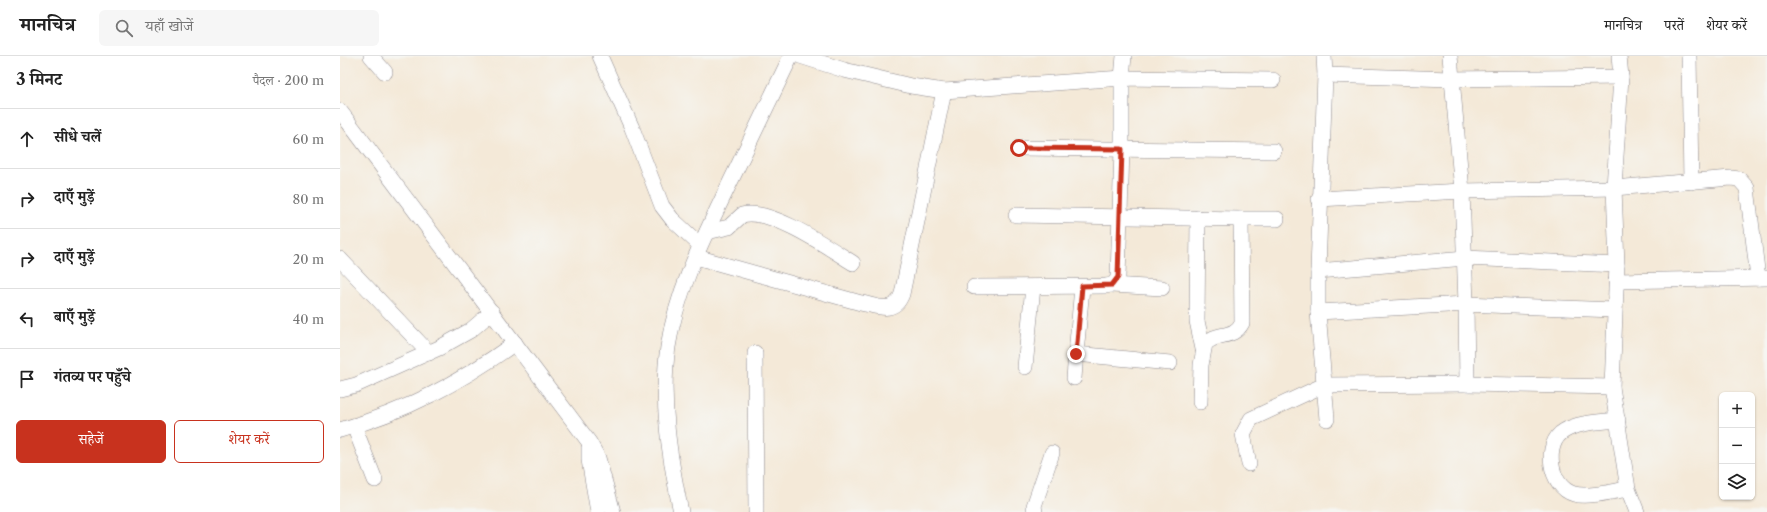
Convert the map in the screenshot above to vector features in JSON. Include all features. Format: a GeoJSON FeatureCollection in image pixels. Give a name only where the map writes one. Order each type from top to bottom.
{"type":"FeatureCollection","features":[{"type":"Feature","properties":{"kind":"street"},"geometry":{"type":"LineString","coordinates":[[371,56],[385,72]]}},
{"type":"Feature","properties":{"kind":"street"},"geometry":{"type":"LineString","coordinates":[[600,56],[632,128],[662,206],[698,251],[861,303],[882,307],[894,306],[899,302],[902,294],[944,91]]}},
{"type":"Feature","properties":{"kind":"street"},"geometry":{"type":"LineString","coordinates":[[681,512],[668,442],[666,397],[668,349],[672,320],[698,251],[791,56]]}},
{"type":"Feature","properties":{"kind":"street"},"geometry":{"type":"LineString","coordinates":[[800,56],[844,70],[911,86],[944,91],[1122,78],[1273,80]]}},
{"type":"Feature","properties":{"kind":"street"},"geometry":{"type":"LineString","coordinates":[[1112,285],[1118,277],[1121,217],[1122,78],[1124,56]]}},
{"type":"Feature","properties":{"kind":"street"},"geometry":{"type":"LineString","coordinates":[[1324,56],[1325,74],[1320,199],[1318,312],[1327,419]]}},
{"type":"Feature","properties":{"kind":"street"},"geometry":{"type":"LineString","coordinates":[[1450,56],[1462,191],[1465,258],[1467,384]]}},
{"type":"Feature","properties":{"kind":"street"},"geometry":{"type":"LineString","coordinates":[[1619,56],[1621,77],[1614,188],[1617,264],[1612,387],[1628,489],[1637,512]]}},
{"type":"Feature","properties":{"kind":"street"},"geometry":{"type":"LineString","coordinates":[[1689,56],[1691,182]]}},
{"type":"Feature","properties":{"kind":"street"},"geometry":{"type":"LineString","coordinates":[[1325,74],[1451,79],[1621,77]]}},
{"type":"Feature","properties":{"kind":"street"},"geometry":{"type":"LineString","coordinates":[[340,111],[589,442],[598,458],[613,512]]}},
{"type":"Feature","properties":{"kind":"street"},"geometry":{"type":"LineString","coordinates":[[1019,148],[1274,151]]}},
{"type":"Feature","properties":{"kind":"street"},"geometry":{"type":"LineString","coordinates":[[1320,199],[1462,191],[1614,188],[1731,178],[1739,180],[1748,188],[1763,278],[1616,281]]}},
{"type":"Feature","properties":{"kind":"street"},"geometry":{"type":"LineString","coordinates":[[707,232],[729,227],[742,215],[756,214],[766,216],[802,232],[853,263]]}},
{"type":"Feature","properties":{"kind":"street"},"geometry":{"type":"LineString","coordinates":[[1016,215],[1277,219]]}},
{"type":"Feature","properties":{"kind":"street"},"geometry":{"type":"LineString","coordinates":[[1198,218],[1197,321],[1203,349],[1200,402]]}},
{"type":"Feature","properties":{"kind":"street"},"geometry":{"type":"LineString","coordinates":[[1203,349],[1208,340],[1214,337],[1234,333],[1242,323],[1241,219]]}},
{"type":"Feature","properties":{"kind":"street"},"geometry":{"type":"LineString","coordinates":[[1318,271],[1465,258],[1617,264]]}},
{"type":"Feature","properties":{"kind":"street"},"geometry":{"type":"LineString","coordinates":[[340,260],[429,353]]}},
{"type":"Feature","properties":{"kind":"street"},"geometry":{"type":"LineString","coordinates":[[974,287],[1112,285],[1162,288]]}},
{"type":"Feature","properties":{"kind":"street"},"geometry":{"type":"LineString","coordinates":[[1074,378],[1082,286]]}},
{"type":"Feature","properties":{"kind":"street"},"geometry":{"type":"LineString","coordinates":[[1025,367],[1033,287]]}},
{"type":"Feature","properties":{"kind":"street"},"geometry":{"type":"LineString","coordinates":[[1318,312],[1466,304],[1614,310]]}},
{"type":"Feature","properties":{"kind":"street"},"geometry":{"type":"LineString","coordinates":[[340,389],[356,385],[429,353],[470,330],[492,312]]}},
{"type":"Feature","properties":{"kind":"street"},"geometry":{"type":"LineString","coordinates":[[375,480],[347,428],[416,403],[480,368],[515,342]]}},
{"type":"Feature","properties":{"kind":"street"},"geometry":{"type":"LineString","coordinates":[[755,354],[756,512]]}},
{"type":"Feature","properties":{"kind":"street"},"geometry":{"type":"LineString","coordinates":[[1076,354],[1170,363]]}},
{"type":"Feature","properties":{"kind":"street"},"geometry":{"type":"LineString","coordinates":[[1249,464],[1243,434],[1251,419],[1324,386],[1467,384],[1612,387]]}},
{"type":"Feature","properties":{"kind":"street"},"geometry":{"type":"LineString","coordinates":[[1618,420],[1572,427],[1562,432],[1555,441],[1552,472],[1563,488],[1575,494],[1628,489]]}},
{"type":"Feature","properties":{"kind":"street"},"geometry":{"type":"LineString","coordinates":[[589,442],[589,460],[598,512]]}},
{"type":"Feature","properties":{"kind":"street"},"geometry":{"type":"LineString","coordinates":[[1035,512],[1034,506],[1052,454]]}},
{"type":"Feature","properties":{"kind":"route"},"geometry":{"type":"LineString","coordinates":[[1019,148],[1122,149],[1118,277],[1117,281],[1112,285],[1082,286],[1076,354]]}}]}
